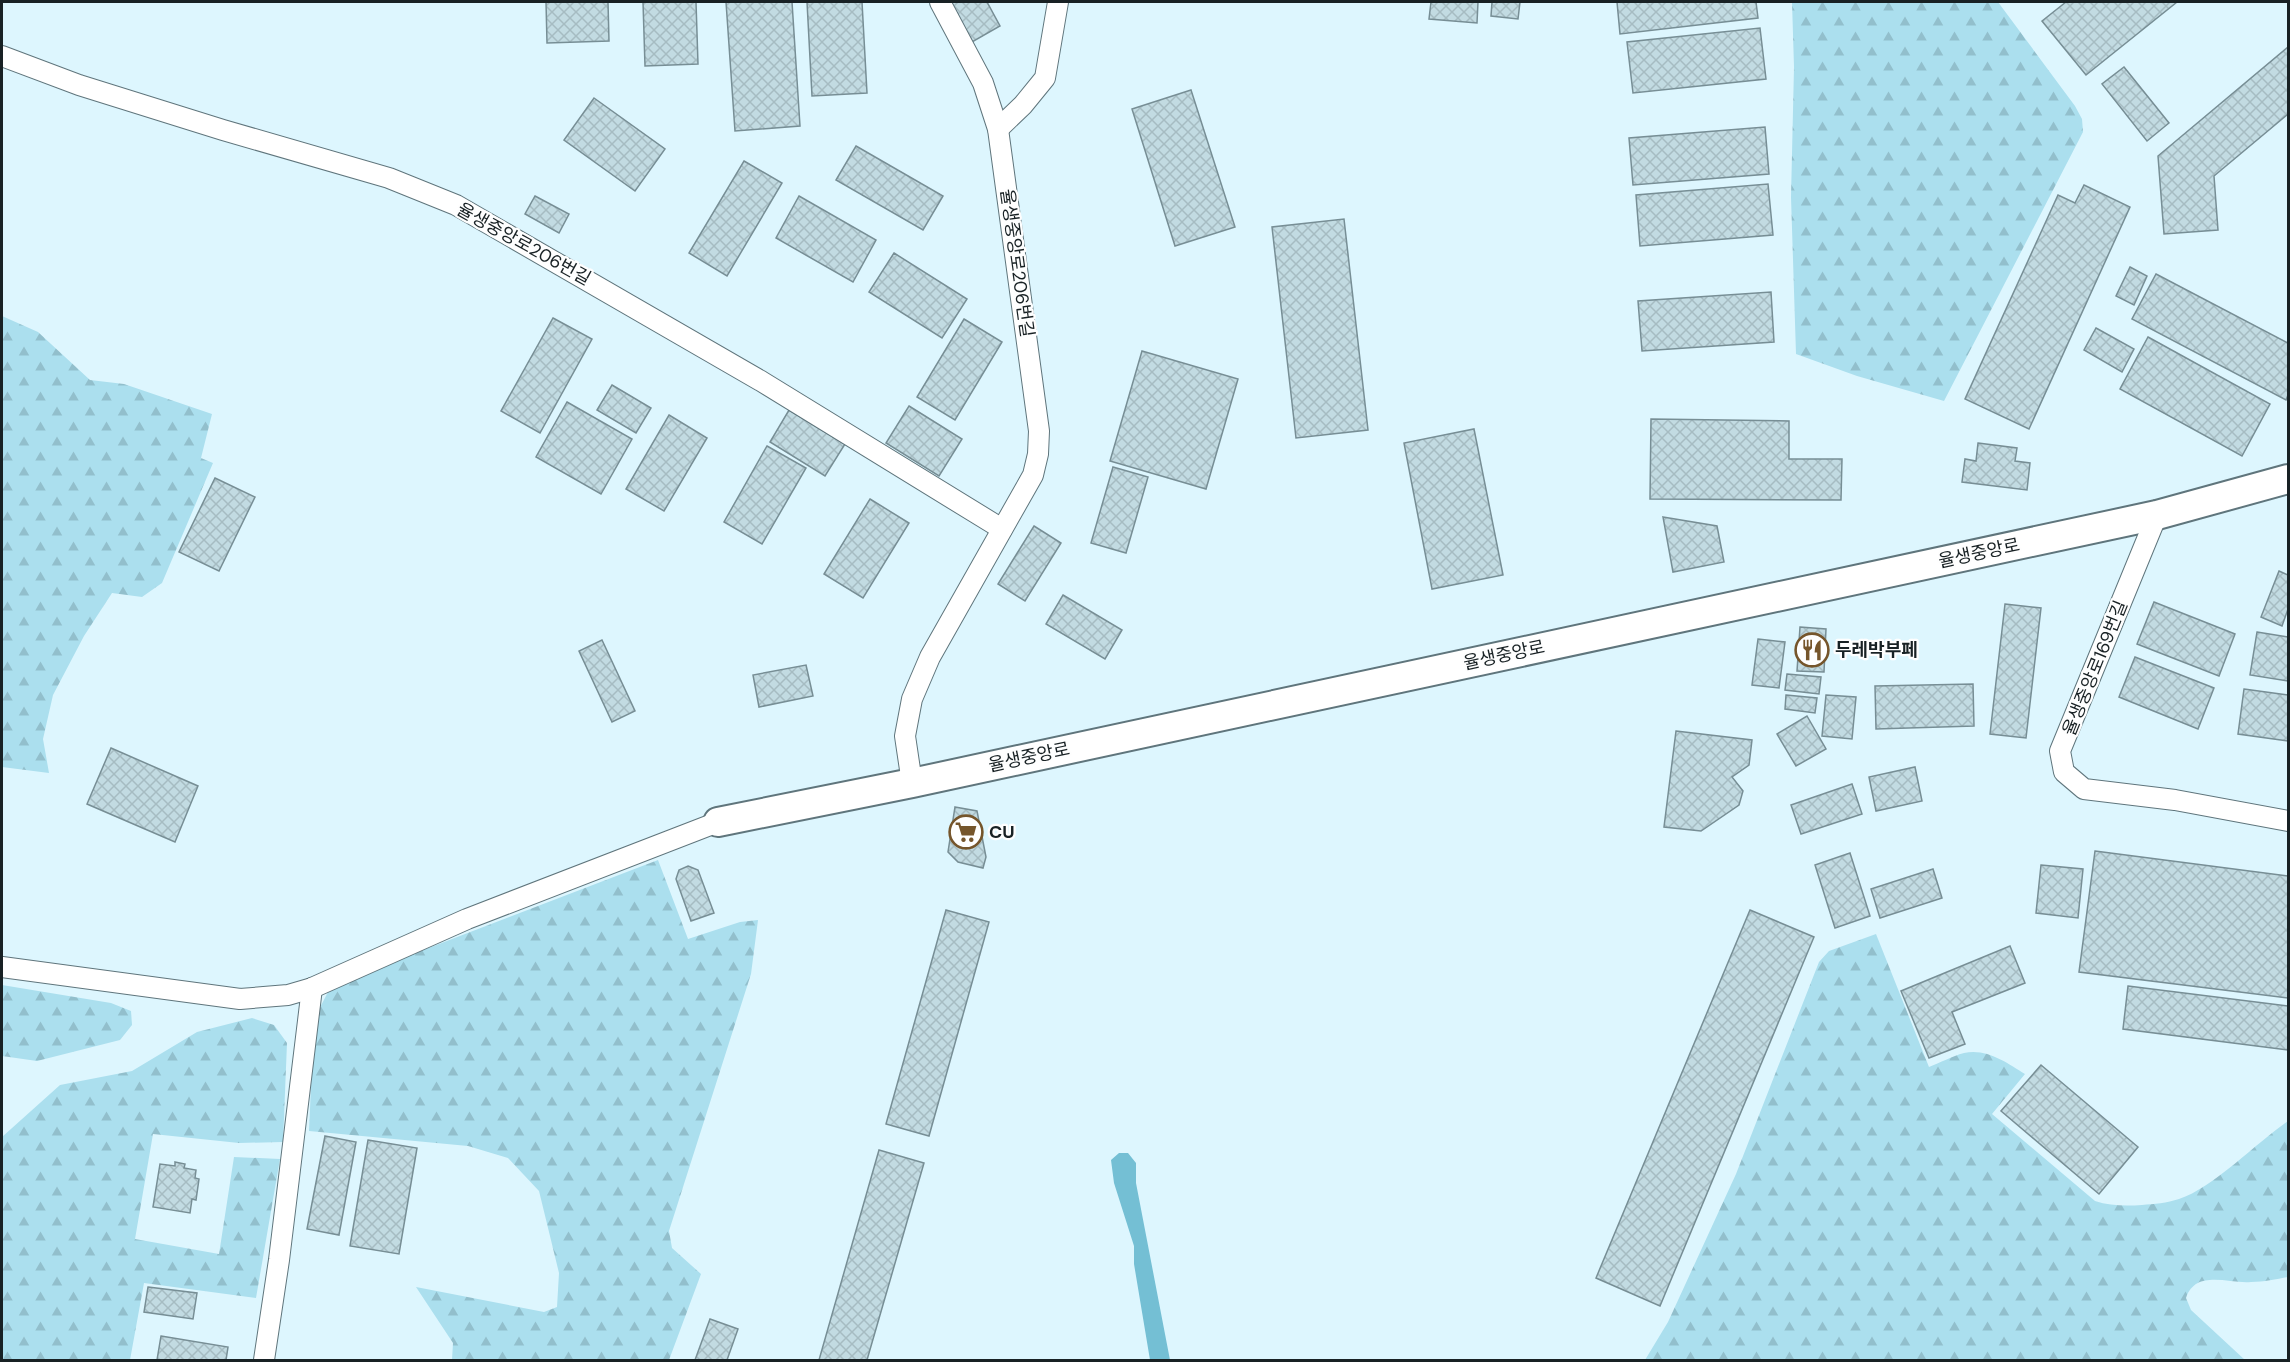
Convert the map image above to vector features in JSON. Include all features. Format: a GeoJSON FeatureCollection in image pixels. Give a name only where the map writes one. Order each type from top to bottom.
{"type":"FeatureCollection","features":[{"type":"Feature","properties":{"kind":"street","name":"율생중앙로206번길"},"geometry":{"type":"LineString","coordinates":[[912,783],[905,736],[912,699],[930,657],[1033,475],[1038,454],[1039,431],[998,129],[982,83],[940,2]]}},
{"type":"Feature","properties":{"kind":"street"},"geometry":{"type":"LineString","coordinates":[[998,129],[1023,105],[1045,78],[1058,2]]}},
{"type":"Feature","properties":{"kind":"street","name":"율생중앙로206번길"},"geometry":{"type":"LineString","coordinates":[[2,56],[79,85],[389,178],[456,205],[761,381],[1002,530]]}},
{"type":"Feature","properties":{"kind":"street","name":"율생중앙로"},"geometry":{"type":"LineString","coordinates":[[718,822],[912,783],[2157,515],[2289,479]]}},
{"type":"Feature","properties":{"kind":"street","name":"율생중앙로169번길"},"geometry":{"type":"LineString","coordinates":[[2157,515],[2060,751],[2064,772],[2084,789],[2175,800],[2289,821]]}},
{"type":"Feature","properties":{"kind":"street"},"geometry":{"type":"LineString","coordinates":[[2,967],[240,999],[288,995],[312,988],[467,919],[718,822]]}},
{"type":"Feature","properties":{"kind":"street"},"geometry":{"type":"LineString","coordinates":[[264,1360],[279,1260],[312,988]]}},
{"type":"Feature","properties":{"kind":"green space"},"geometry":{"type":"Polygon","coordinates":[[[1792,2],[1998,2],[2075,106],[2082,119],[2083,132],[1944,401],[1857,376],[1796,354],[1791,197],[1794,67],[1792,2]]]}},
{"type":"Feature","properties":{"kind":"green space"},"geometry":{"type":"Polygon","coordinates":[[[2,316],[38,332],[90,380],[124,384],[212,414],[201,458],[213,463],[162,583],[142,597],[112,593],[84,636],[53,695],[43,739],[49,773],[2,767],[2,316]]]}},
{"type":"Feature","properties":{"kind":"green space"},"geometry":{"type":"Polygon","coordinates":[[[658,860],[688,939],[740,922],[758,920],[751,974],[669,1231],[672,1248],[701,1274],[669,1360],[452,1360],[453,1343],[416,1287],[544,1312],[557,1307],[559,1273],[539,1191],[508,1158],[468,1146],[309,1131],[314,1019],[328,992],[366,972],[658,860]]]}},
{"type":"Feature","properties":{"kind":"green space"},"geometry":{"type":"Polygon","coordinates":[[[1876,934],[1929,1067],[1960,1054],[1972,1052],[1989,1055],[2025,1074],[1992,1114],[2095,1201],[2130,1206],[2179,1199],[2220,1175],[2288,1121],[2288,1277],[2256,1282],[2205,1281],[2191,1289],[2186,1298],[2191,1310],[2245,1360],[1645,1360],[1668,1322],[1736,1174],[1819,962],[1829,951],[1876,934]]]}},
{"type":"Feature","properties":{"kind":"green space"},"geometry":{"type":"Polygon","coordinates":[[[2,985],[111,1003],[131,1011],[132,1025],[120,1040],[37,1061],[2,1056],[2,985]]]}},
{"type":"Feature","properties":{"kind":"green space"},"geometry":{"type":"Polygon","coordinates":[[[252,1018],[274,1025],[287,1043],[283,1142],[239,1143],[153,1134],[135,1239],[219,1254],[234,1157],[280,1159],[256,1298],[144,1283],[130,1360],[2,1360],[2,1137],[60,1085],[132,1071],[197,1032],[252,1018]]]}},
{"type":"Feature","properties":{"kind":"shaded area"},"geometry":{"type":"Polygon","coordinates":[[[1119,1153],[1128,1153],[1136,1163],[1136,1183],[1170,1360],[1150,1360],[1134,1264],[1134,1246],[1114,1183],[1111,1160],[1119,1153]]]}},
{"type":"Feature","properties":{"kind":"building"},"geometry":{"type":"Polygon","coordinates":[[[546,2],[608,2],[609,41],[547,43],[546,2]]]}},
{"type":"Feature","properties":{"kind":"building"},"geometry":{"type":"Polygon","coordinates":[[[643,2],[696,2],[698,64],[645,66],[643,2]]]}},
{"type":"Feature","properties":{"kind":"building"},"geometry":{"type":"Polygon","coordinates":[[[726,2],[792,2],[800,126],[735,131],[726,2]]]}},
{"type":"Feature","properties":{"kind":"building"},"geometry":{"type":"Polygon","coordinates":[[[807,2],[862,2],[867,93],[812,96],[807,2]]]}},
{"type":"Feature","properties":{"kind":"building"},"geometry":{"type":"Polygon","coordinates":[[[950,2],[987,2],[1000,26],[972,42],[950,2]]]}},
{"type":"Feature","properties":{"kind":"building"},"geometry":{"type":"Polygon","coordinates":[[[1431,2],[1478,2],[1477,23],[1429,19],[1431,2]]]}},
{"type":"Feature","properties":{"kind":"building"},"geometry":{"type":"Polygon","coordinates":[[[1492,2],[1520,2],[1518,19],[1491,16],[1492,2]]]}},
{"type":"Feature","properties":{"kind":"building"},"geometry":{"type":"Polygon","coordinates":[[[1617,2],[1756,2],[1758,18],[1620,34],[1617,2]]]}},
{"type":"Feature","properties":{"kind":"building"},"geometry":{"type":"Polygon","coordinates":[[[2066,2],[2177,2],[2086,75],[2042,21],[2066,2]]]}},
{"type":"Feature","properties":{"kind":"building"},"geometry":{"type":"Polygon","coordinates":[[[1760,28],[1766,79],[1633,93],[1627,42],[1760,28]]]}},
{"type":"Feature","properties":{"kind":"building"},"geometry":{"type":"Polygon","coordinates":[[[2288,47],[2288,114],[2214,176],[2218,230],[2164,234],[2158,156],[2288,47]]]}},
{"type":"Feature","properties":{"kind":"building"},"geometry":{"type":"Polygon","coordinates":[[[2124,67],[2169,123],[2147,141],[2102,84],[2124,67]]]}},
{"type":"Feature","properties":{"kind":"building"},"geometry":{"type":"Polygon","coordinates":[[[1191,90],[1235,227],[1175,246],[1132,109],[1191,90]]]}},
{"type":"Feature","properties":{"kind":"building"},"geometry":{"type":"Polygon","coordinates":[[[594,98],[665,149],[635,191],[564,140],[594,98]]]}},
{"type":"Feature","properties":{"kind":"building"},"geometry":{"type":"Polygon","coordinates":[[[1765,127],[1769,174],[1633,185],[1629,138],[1765,127]]]}},
{"type":"Feature","properties":{"kind":"building"},"geometry":{"type":"Polygon","coordinates":[[[856,146],[943,196],[923,230],[836,180],[856,146]]]}},
{"type":"Feature","properties":{"kind":"building"},"geometry":{"type":"Polygon","coordinates":[[[744,161],[782,183],[727,276],[689,253],[744,161]]]}},
{"type":"Feature","properties":{"kind":"building"},"geometry":{"type":"Polygon","coordinates":[[[1768,184],[1773,235],[1640,246],[1636,195],[1768,184]]]}},
{"type":"Feature","properties":{"kind":"building"},"geometry":{"type":"Polygon","coordinates":[[[2084,185],[2130,207],[2029,429],[1965,399],[2058,195],[2075,203],[2084,185]]]}},
{"type":"Feature","properties":{"kind":"building"},"geometry":{"type":"Polygon","coordinates":[[[535,196],[569,214],[559,233],[525,214],[535,196]]]}},
{"type":"Feature","properties":{"kind":"building"},"geometry":{"type":"Polygon","coordinates":[[[799,196],[876,240],[853,282],[776,238],[799,196]]]}},
{"type":"Feature","properties":{"kind":"building"},"geometry":{"type":"Polygon","coordinates":[[[1344,219],[1368,430],[1296,438],[1272,227],[1344,219]]]}},
{"type":"Feature","properties":{"kind":"building"},"geometry":{"type":"Polygon","coordinates":[[[894,253],[967,299],[942,338],[869,292],[894,253]]]}},
{"type":"Feature","properties":{"kind":"building"},"geometry":{"type":"Polygon","coordinates":[[[2130,267],[2147,276],[2134,305],[2116,296],[2130,267]]]}},
{"type":"Feature","properties":{"kind":"building"},"geometry":{"type":"Polygon","coordinates":[[[2156,274],[2288,343],[2288,395],[2286,400],[2132,319],[2156,274]]]}},
{"type":"Feature","properties":{"kind":"building"},"geometry":{"type":"Polygon","coordinates":[[[1771,292],[1774,342],[1642,351],[1638,301],[1771,292]]]}},
{"type":"Feature","properties":{"kind":"building"},"geometry":{"type":"Polygon","coordinates":[[[553,318],[592,339],[540,433],[501,411],[553,318]]]}},
{"type":"Feature","properties":{"kind":"building"},"geometry":{"type":"Polygon","coordinates":[[[964,319],[1002,342],[955,420],[917,397],[964,319]]]}},
{"type":"Feature","properties":{"kind":"building"},"geometry":{"type":"Polygon","coordinates":[[[2096,328],[2134,349],[2122,372],[2084,350],[2096,328]]]}},
{"type":"Feature","properties":{"kind":"building"},"geometry":{"type":"Polygon","coordinates":[[[2148,337],[2270,404],[2242,456],[2120,389],[2148,337]]]}},
{"type":"Feature","properties":{"kind":"building"},"geometry":{"type":"Polygon","coordinates":[[[1142,351],[1238,379],[1206,489],[1110,461],[1142,351]]]}},
{"type":"Feature","properties":{"kind":"building"},"geometry":{"type":"Polygon","coordinates":[[[612,385],[651,408],[636,433],[597,410],[612,385]]]}},
{"type":"Feature","properties":{"kind":"building"},"geometry":{"type":"Polygon","coordinates":[[[567,402],[632,439],[601,494],[536,457],[567,402]]]}},
{"type":"Feature","properties":{"kind":"building"},"geometry":{"type":"Polygon","coordinates":[[[909,406],[962,439],[939,476],[886,443],[909,406]]]}},
{"type":"Feature","properties":{"kind":"building"},"geometry":{"type":"Polygon","coordinates":[[[789,410],[845,444],[825,476],[770,442],[789,410]]]}},
{"type":"Feature","properties":{"kind":"building"},"geometry":{"type":"Polygon","coordinates":[[[669,415],[707,438],[664,511],[626,489],[669,415]]]}},
{"type":"Feature","properties":{"kind":"building"},"geometry":{"type":"Polygon","coordinates":[[[1651,419],[1789,421],[1789,459],[1842,459],[1841,500],[1650,499],[1651,419]]]}},
{"type":"Feature","properties":{"kind":"building"},"geometry":{"type":"Polygon","coordinates":[[[1474,429],[1503,575],[1432,589],[1404,443],[1474,429]]]}},
{"type":"Feature","properties":{"kind":"building"},"geometry":{"type":"Polygon","coordinates":[[[1978,443],[2017,448],[2015,461],[2030,463],[2027,490],[1962,482],[1965,459],[1976,461],[1978,443]]]}},
{"type":"Feature","properties":{"kind":"building"},"geometry":{"type":"Polygon","coordinates":[[[767,446],[806,468],[762,544],[724,522],[767,446]]]}},
{"type":"Feature","properties":{"kind":"building"},"geometry":{"type":"Polygon","coordinates":[[[1113,467],[1148,477],[1126,553],[1091,543],[1113,467]]]}},
{"type":"Feature","properties":{"kind":"building"},"geometry":{"type":"Polygon","coordinates":[[[215,478],[255,497],[219,571],[179,552],[215,478]]]}},
{"type":"Feature","properties":{"kind":"building"},"geometry":{"type":"Polygon","coordinates":[[[870,499],[909,523],[863,598],[824,574],[870,499]]]}},
{"type":"Feature","properties":{"kind":"building"},"geometry":{"type":"Polygon","coordinates":[[[1663,517],[1717,526],[1724,562],[1673,572],[1663,517]]]}},
{"type":"Feature","properties":{"kind":"building"},"geometry":{"type":"Polygon","coordinates":[[[1034,526],[1061,543],[1025,601],[998,584],[1034,526]]]}},
{"type":"Feature","properties":{"kind":"building"},"geometry":{"type":"Polygon","coordinates":[[[2279,571],[2288,575],[2288,609],[2282,626],[2261,617],[2279,571]]]}},
{"type":"Feature","properties":{"kind":"building"},"geometry":{"type":"Polygon","coordinates":[[[1063,595],[1122,630],[1105,659],[1046,624],[1063,595]]]}},
{"type":"Feature","properties":{"kind":"building"},"geometry":{"type":"Polygon","coordinates":[[[2154,602],[2235,634],[2219,676],[2137,644],[2154,602]]]}},
{"type":"Feature","properties":{"kind":"building"},"geometry":{"type":"Polygon","coordinates":[[[2005,604],[2041,608],[2026,738],[1990,734],[2005,604]]]}},
{"type":"Feature","properties":{"kind":"building","name":"두레박부페"},"geometry":{"type":"Polygon","coordinates":[[[1800,627],[1826,629],[1824,672],[1797,671],[1800,627]]]}},
{"type":"Feature","properties":{"kind":"building"},"geometry":{"type":"Polygon","coordinates":[[[2257,632],[2288,637],[2288,681],[2250,675],[2257,632]]]}},
{"type":"Feature","properties":{"kind":"building"},"geometry":{"type":"Polygon","coordinates":[[[1758,639],[1785,642],[1779,688],[1752,685],[1758,639]]]}},
{"type":"Feature","properties":{"kind":"building"},"geometry":{"type":"Polygon","coordinates":[[[602,640],[635,711],[612,722],[579,651],[602,640]]]}},
{"type":"Feature","properties":{"kind":"building"},"geometry":{"type":"Polygon","coordinates":[[[2135,657],[2214,688],[2198,729],[2119,697],[2135,657]]]}},
{"type":"Feature","properties":{"kind":"building"},"geometry":{"type":"Polygon","coordinates":[[[806,665],[813,696],[759,707],[753,675],[806,665]]]}},
{"type":"Feature","properties":{"kind":"building"},"geometry":{"type":"Polygon","coordinates":[[[1787,674],[1821,677],[1819,694],[1785,690],[1787,674]]]}},
{"type":"Feature","properties":{"kind":"building"},"geometry":{"type":"Polygon","coordinates":[[[1973,684],[1974,726],[1876,729],[1875,686],[1973,684]]]}},
{"type":"Feature","properties":{"kind":"building"},"geometry":{"type":"Polygon","coordinates":[[[2244,689],[2288,695],[2288,741],[2238,734],[2244,689]]]}},
{"type":"Feature","properties":{"kind":"building"},"geometry":{"type":"Polygon","coordinates":[[[1786,695],[1817,698],[1815,713],[1785,709],[1786,695]]]}},
{"type":"Feature","properties":{"kind":"building"},"geometry":{"type":"Polygon","coordinates":[[[1826,695],[1856,697],[1852,739],[1822,736],[1826,695]]]}},
{"type":"Feature","properties":{"kind":"building"},"geometry":{"type":"Polygon","coordinates":[[[1807,716],[1826,749],[1796,766],[1777,734],[1807,716]]]}},
{"type":"Feature","properties":{"kind":"building"},"geometry":{"type":"Polygon","coordinates":[[[1676,731],[1752,740],[1749,765],[1732,777],[1743,791],[1739,805],[1701,831],[1664,827],[1676,731]]]}},
{"type":"Feature","properties":{"kind":"building"},"geometry":{"type":"Polygon","coordinates":[[[111,748],[198,786],[175,842],[87,804],[111,748]]]}},
{"type":"Feature","properties":{"kind":"building"},"geometry":{"type":"Polygon","coordinates":[[[1915,767],[1922,801],[1876,811],[1869,777],[1915,767]]]}},
{"type":"Feature","properties":{"kind":"building"},"geometry":{"type":"Polygon","coordinates":[[[1852,784],[1862,814],[1801,834],[1791,805],[1852,784]]]}},
{"type":"Feature","properties":{"kind":"building","name":"CU"},"geometry":{"type":"Polygon","coordinates":[[[955,807],[977,811],[986,857],[983,868],[958,862],[948,852],[955,807]]]}},
{"type":"Feature","properties":{"kind":"building"},"geometry":{"type":"Polygon","coordinates":[[[2095,851],[2288,876],[2288,998],[2079,972],[2095,851]]]}},
{"type":"Feature","properties":{"kind":"building"},"geometry":{"type":"Polygon","coordinates":[[[1850,853],[1870,916],[1835,928],[1815,865],[1850,853]]]}},
{"type":"Feature","properties":{"kind":"building"},"geometry":{"type":"Polygon","coordinates":[[[2041,865],[2083,869],[2078,918],[2036,913],[2041,865]]]}},
{"type":"Feature","properties":{"kind":"building"},"geometry":{"type":"Polygon","coordinates":[[[688,866],[698,870],[714,913],[691,921],[676,879],[679,870],[688,866]]]}},
{"type":"Feature","properties":{"kind":"building"},"geometry":{"type":"Polygon","coordinates":[[[1933,869],[1942,898],[1880,918],[1871,889],[1933,869]]]}},
{"type":"Feature","properties":{"kind":"building"},"geometry":{"type":"Polygon","coordinates":[[[946,910],[989,922],[929,1136],[886,1124],[946,910]]]}},
{"type":"Feature","properties":{"kind":"building"},"geometry":{"type":"Polygon","coordinates":[[[1750,910],[1814,937],[1660,1306],[1596,1278],[1750,910]]]}},
{"type":"Feature","properties":{"kind":"building"},"geometry":{"type":"Polygon","coordinates":[[[2010,946],[2025,983],[1952,1012],[1965,1044],[1929,1058],[1901,991],[2010,946]]]}},
{"type":"Feature","properties":{"kind":"building"},"geometry":{"type":"Polygon","coordinates":[[[2128,986],[2288,1006],[2288,1050],[2123,1029],[2128,986]]]}},
{"type":"Feature","properties":{"kind":"building"},"geometry":{"type":"Polygon","coordinates":[[[2041,1065],[2138,1147],[2099,1194],[2001,1111],[2041,1065]]]}},
{"type":"Feature","properties":{"kind":"building"},"geometry":{"type":"Polygon","coordinates":[[[325,1136],[356,1142],[339,1235],[307,1229],[325,1136]]]}},
{"type":"Feature","properties":{"kind":"building"},"geometry":{"type":"Polygon","coordinates":[[[368,1140],[417,1148],[399,1254],[350,1246],[368,1140]]]}},
{"type":"Feature","properties":{"kind":"building"},"geometry":{"type":"Polygon","coordinates":[[[879,1150],[924,1163],[867,1360],[819,1360],[879,1150]]]}},
{"type":"Feature","properties":{"kind":"building"},"geometry":{"type":"Polygon","coordinates":[[[175,1162],[185,1164],[184,1168],[196,1170],[195,1178],[199,1179],[196,1200],[192,1199],[190,1213],[153,1207],[160,1164],[175,1166],[175,1162]]]}},
{"type":"Feature","properties":{"kind":"building"},"geometry":{"type":"Polygon","coordinates":[[[148,1287],[197,1293],[193,1319],[144,1312],[148,1287]]]}},
{"type":"Feature","properties":{"kind":"building"},"geometry":{"type":"Polygon","coordinates":[[[710,1319],[738,1329],[727,1360],[695,1360],[710,1319]]]}},
{"type":"Feature","properties":{"kind":"building"},"geometry":{"type":"Polygon","coordinates":[[[161,1336],[228,1347],[226,1360],[157,1360],[161,1336]]]}},
{"type":"Feature","properties":{"kind":"place","name":"두레박부페"},"geometry":{"type":"Point","coordinates":[1812,650]}},
{"type":"Feature","properties":{"kind":"place","name":"CU"},"geometry":{"type":"Point","coordinates":[966,832]}}]}
